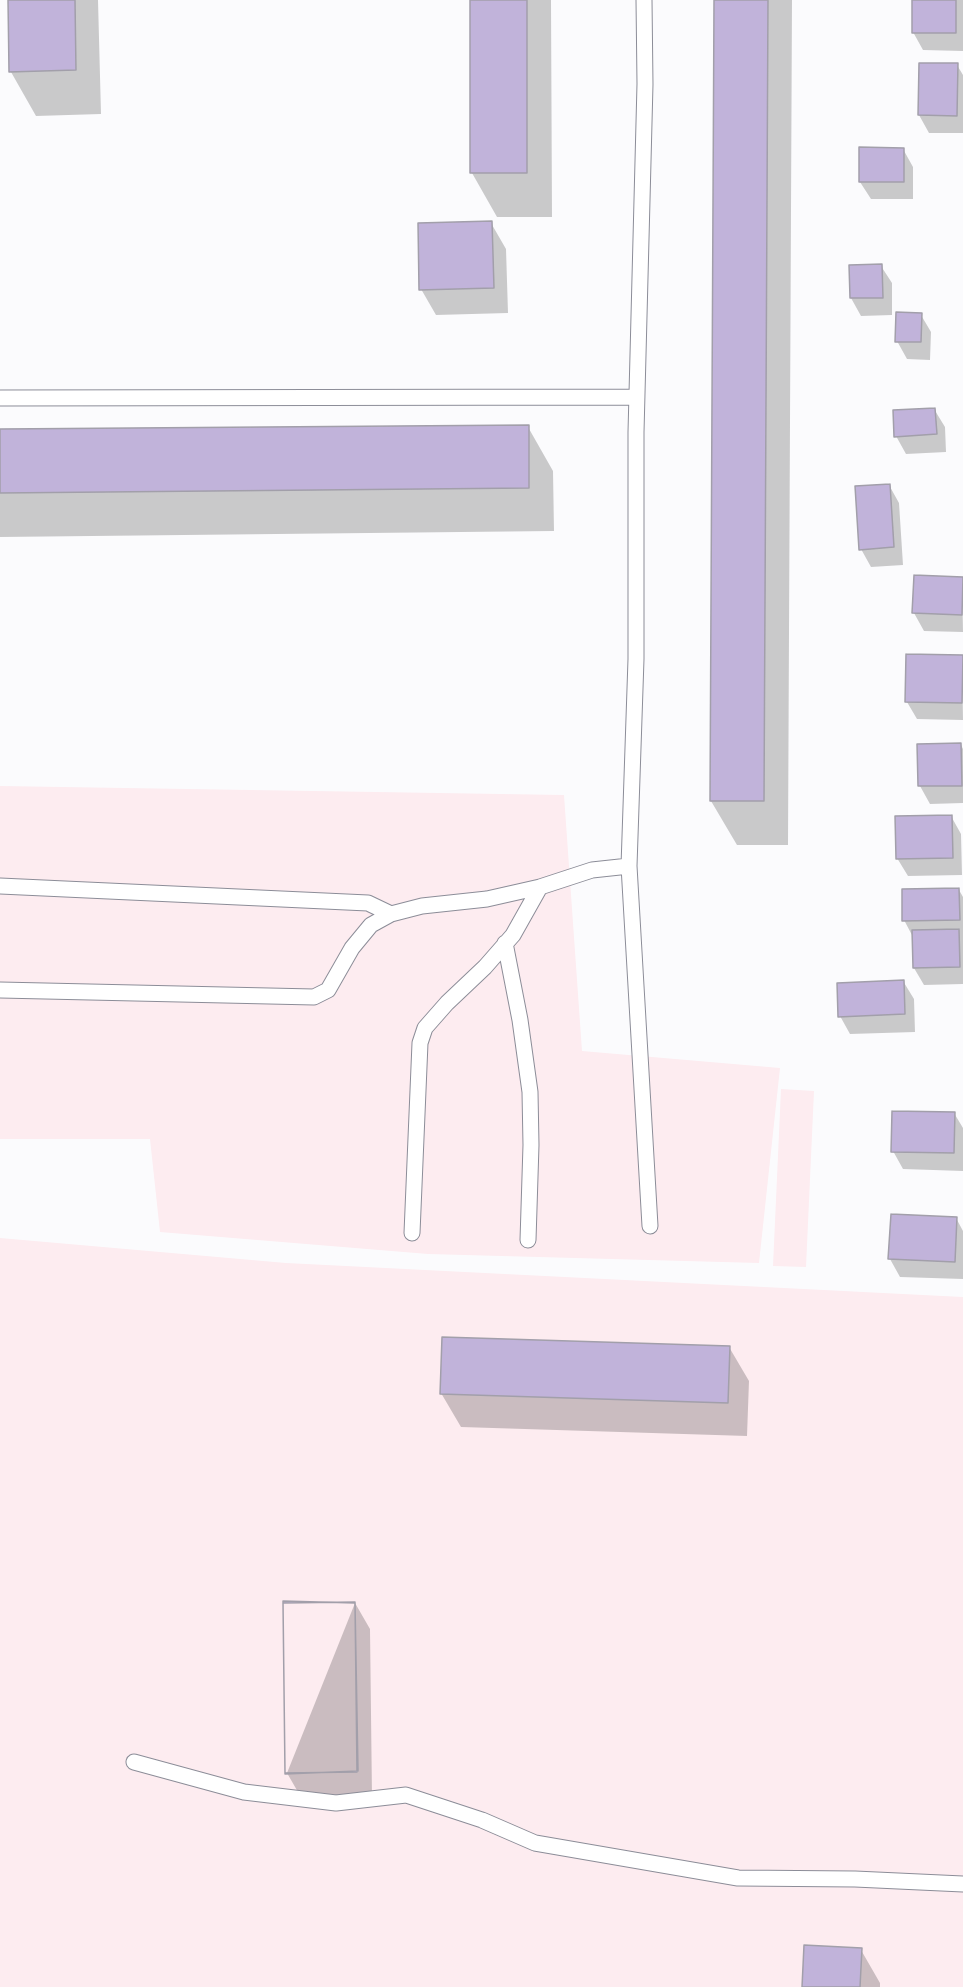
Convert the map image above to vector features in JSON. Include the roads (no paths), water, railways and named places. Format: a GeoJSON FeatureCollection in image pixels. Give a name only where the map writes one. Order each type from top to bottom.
{"type":"FeatureCollection","features":[{"type":"Feature","properties":{"kind":"lane"},"geometry":{"type":"LineString","coordinates":[[644,0],[645,84],[637,397],[636,658],[629,866],[650,1226]]}},
{"type":"Feature","properties":{"kind":"lane"},"geometry":{"type":"LineString","coordinates":[[0,398],[637,397]]}},
{"type":"Feature","properties":{"kind":"lane"},"geometry":{"type":"LineString","coordinates":[[0,990],[314,997],[328,990],[352,948],[371,925],[391,914],[422,906],[487,899],[540,887],[592,870],[629,866]]}},
{"type":"Feature","properties":{"kind":"lane"},"geometry":{"type":"LineString","coordinates":[[0,886],[368,903],[391,914]]}},
{"type":"Feature","properties":{"kind":"lane"},"geometry":{"type":"LineString","coordinates":[[412,1233],[420,1042],[424,1028],[485,967],[513,935],[540,887]]}},
{"type":"Feature","properties":{"kind":"lane"},"geometry":{"type":"LineString","coordinates":[[505,943],[520,1020],[530,1092],[528,1240]]}},
{"type":"Feature","properties":{"kind":"lane"},"geometry":{"type":"LineString","coordinates":[[134,1762],[244,1792],[336,1803],[406,1796],[482,1820],[535,1843],[738,1878],[855,1879],[963,1884]]}}]}
